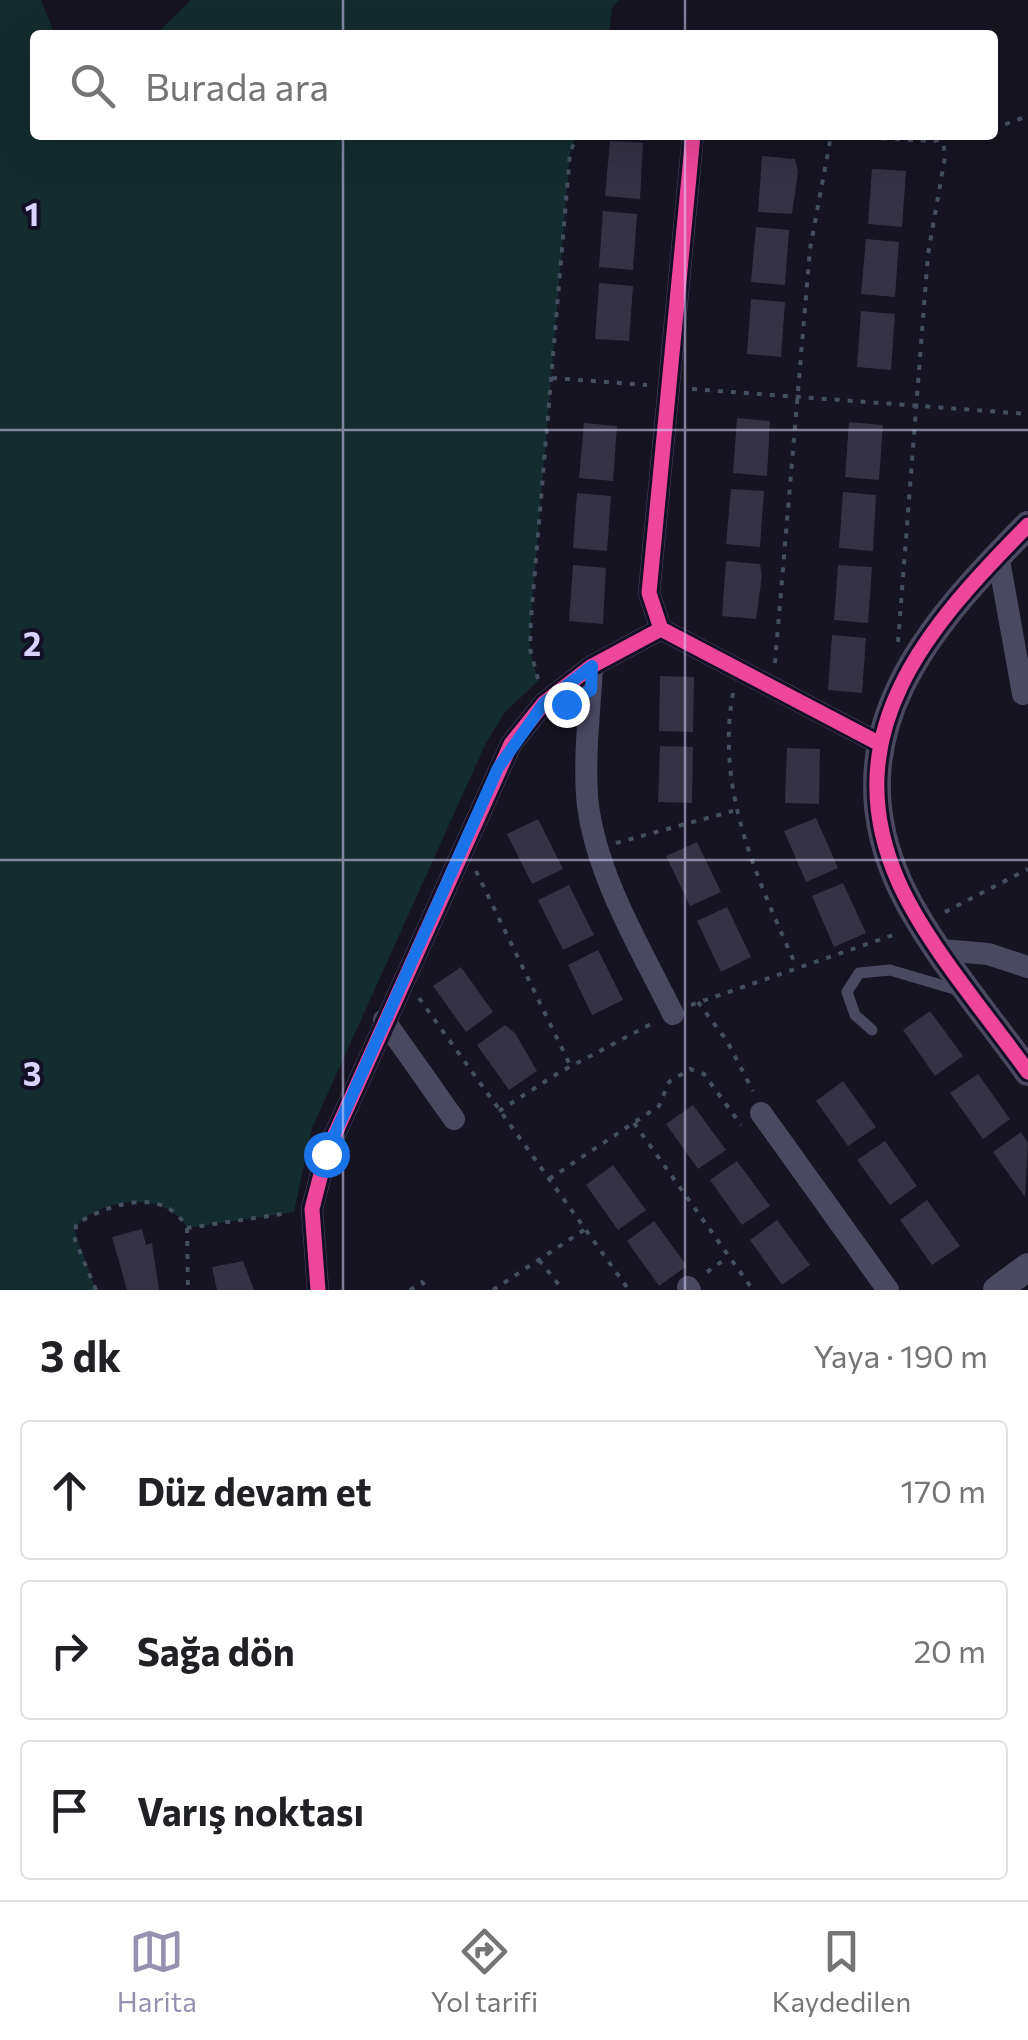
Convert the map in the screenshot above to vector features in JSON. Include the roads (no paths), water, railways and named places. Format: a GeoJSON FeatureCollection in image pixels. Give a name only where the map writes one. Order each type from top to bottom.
{"type":"FeatureCollection","features":[{"type":"Feature","properties":{"kind":"street"},"geometry":{"type":"LineString","coordinates":[[694,140],[649,593],[660,629],[880,744]]}},
{"type":"Feature","properties":{"kind":"street"},"geometry":{"type":"LineString","coordinates":[[1028,524],[952,603],[906,670],[880,744],[882,827],[915,927],[942,950],[1028,1072]]}},
{"type":"Feature","properties":{"kind":"street"},"geometry":{"type":"LineString","coordinates":[[998,555],[1022,694]]}},
{"type":"Feature","properties":{"kind":"street"},"geometry":{"type":"LineString","coordinates":[[318,1290],[312,1210],[336,1127],[498,768],[544,703],[592,666],[660,629]]}},
{"type":"Feature","properties":{"kind":"street"},"geometry":{"type":"LineString","coordinates":[[592,666],[588,801],[598,848],[673,1014]]}},
{"type":"Feature","properties":{"kind":"street"},"geometry":{"type":"LineString","coordinates":[[942,950],[988,954],[1028,967]]}},
{"type":"Feature","properties":{"kind":"street"},"geometry":{"type":"LineString","coordinates":[[384,1020],[454,1119]]}},
{"type":"Feature","properties":{"kind":"street"},"geometry":{"type":"LineString","coordinates":[[762,1113],[888,1290]]}},
{"type":"Feature","properties":{"kind":"street"},"geometry":{"type":"LineString","coordinates":[[997,1290],[1028,1267]]}},
{"type":"Feature","properties":{"kind":"lane"},"geometry":{"type":"LineString","coordinates":[[872,1030],[849,1003],[847,992],[858,973],[890,970],[973,994]]}}]}
